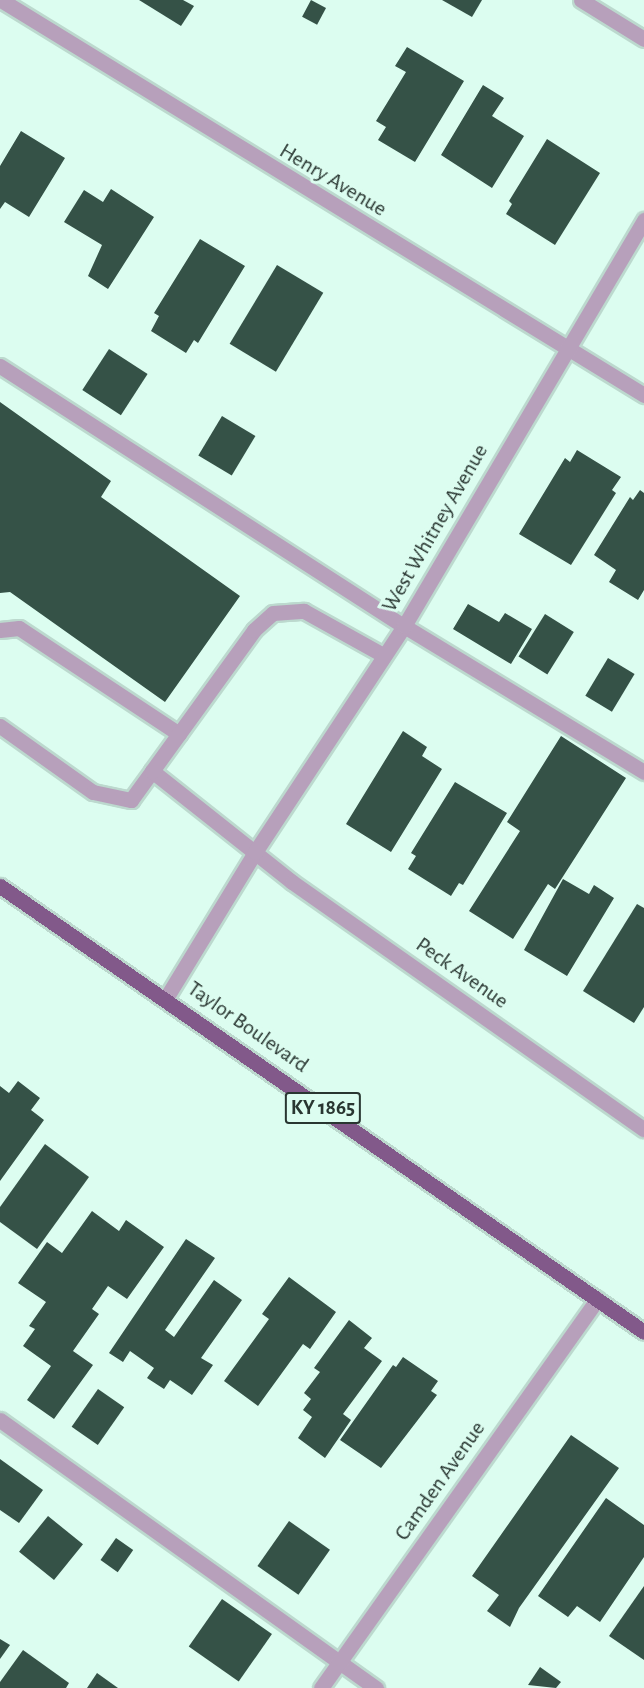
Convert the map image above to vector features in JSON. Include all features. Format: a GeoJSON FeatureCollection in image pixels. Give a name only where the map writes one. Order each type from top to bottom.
{"type":"FeatureCollection","features":[{"type":"Feature","properties":{"kind":"main road","name":"Taylor Boulevard"},"geometry":{"type":"LineString","coordinates":[[0,886],[166,998],[644,1332]]}},
{"type":"Feature","properties":{"kind":"street"},"geometry":{"type":"LineString","coordinates":[[581,0],[644,39]]}},
{"type":"Feature","properties":{"kind":"street","name":"Henry Avenue"},"geometry":{"type":"LineString","coordinates":[[1,1],[644,395]]}},
{"type":"Feature","properties":{"kind":"street","name":"West Whitney Avenue"},"geometry":{"type":"LineString","coordinates":[[166,998],[255,852],[404,626],[566,348],[644,220]]}},
{"type":"Feature","properties":{"kind":"street"},"geometry":{"type":"LineString","coordinates":[[0,366],[404,626],[644,772]]}},
{"type":"Feature","properties":{"kind":"street"},"geometry":{"type":"LineString","coordinates":[[0,726],[93,792],[131,800],[254,630],[273,613],[304,611],[383,655]]}},
{"type":"Feature","properties":{"kind":"street"},"geometry":{"type":"LineString","coordinates":[[0,630],[19,628],[179,734]]}},
{"type":"Feature","properties":{"kind":"street","name":"Peck Avenue"},"geometry":{"type":"LineString","coordinates":[[152,771],[255,852],[644,1129]]}},
{"type":"Feature","properties":{"kind":"street","name":"Camden Avenue"},"geometry":{"type":"LineString","coordinates":[[321,1688],[597,1299]]}},
{"type":"Feature","properties":{"kind":"street"},"geometry":{"type":"LineString","coordinates":[[0,1420],[376,1688]]}},
{"type":"Feature","properties":{"kind":"building"},"geometry":{"type":"Polygon","coordinates":[[[139,0],[183,0],[194,6],[181,26],[139,0]]]}},
{"type":"Feature","properties":{"kind":"building"},"geometry":{"type":"Polygon","coordinates":[[[311,0],[326,8],[317,25],[302,17],[311,0]]]}},
{"type":"Feature","properties":{"kind":"building"},"geometry":{"type":"Polygon","coordinates":[[[442,0],[482,0],[472,17],[442,0]]]}},
{"type":"Feature","properties":{"kind":"building"},"geometry":{"type":"Polygon","coordinates":[[[407,47],[464,81],[415,162],[378,140],[386,127],[376,121],[406,72],[395,66],[407,47]]]}},
{"type":"Feature","properties":{"kind":"building"},"geometry":{"type":"Polygon","coordinates":[[[483,85],[504,98],[492,116],[524,136],[492,188],[441,155],[483,85]]]}},
{"type":"Feature","properties":{"kind":"building"},"geometry":{"type":"Polygon","coordinates":[[[21,131],[65,158],[29,217],[5,202],[0,209],[0,166],[21,131]]]}},
{"type":"Feature","properties":{"kind":"building"},"geometry":{"type":"Polygon","coordinates":[[[547,139],[600,173],[555,245],[506,214],[512,204],[509,201],[547,139]]]}},
{"type":"Feature","properties":{"kind":"building"},"geometry":{"type":"Polygon","coordinates":[[[111,189],[154,217],[108,289],[88,276],[102,245],[64,222],[84,190],[103,202],[111,189]]]}},
{"type":"Feature","properties":{"kind":"building"},"geometry":{"type":"Polygon","coordinates":[[[200,239],[245,266],[198,343],[194,340],[186,353],[151,331],[159,316],[154,313],[200,239]]]}},
{"type":"Feature","properties":{"kind":"building"},"geometry":{"type":"Polygon","coordinates":[[[277,265],[323,293],[276,372],[230,344],[277,265]]]}},
{"type":"Feature","properties":{"kind":"building"},"geometry":{"type":"Polygon","coordinates":[[[109,349],[148,374],[121,415],[82,390],[109,349]]]}},
{"type":"Feature","properties":{"kind":"building"},"geometry":{"type":"Polygon","coordinates":[[[0,402],[111,481],[101,497],[240,596],[165,702],[10,592],[0,593],[0,402]]]}},
{"type":"Feature","properties":{"kind":"building"},"geometry":{"type":"Polygon","coordinates":[[[222,416],[255,436],[232,476],[198,455],[222,416]]]}},
{"type":"Feature","properties":{"kind":"building"},"geometry":{"type":"Polygon","coordinates":[[[577,450],[621,477],[612,490],[616,493],[571,565],[519,534],[565,458],[570,462],[577,450]]]}},
{"type":"Feature","properties":{"kind":"building"},"geometry":{"type":"Polygon","coordinates":[[[640,490],[644,493],[644,590],[638,600],[609,582],[616,570],[594,555],[630,497],[633,500],[640,490]]]}},
{"type":"Feature","properties":{"kind":"building"},"geometry":{"type":"Polygon","coordinates":[[[468,604],[499,622],[505,613],[532,629],[511,664],[453,629],[468,604]]]}},
{"type":"Feature","properties":{"kind":"building"},"geometry":{"type":"Polygon","coordinates":[[[545,614],[574,632],[547,674],[519,656],[545,614]]]}},
{"type":"Feature","properties":{"kind":"building"},"geometry":{"type":"Polygon","coordinates":[[[608,658],[635,674],[612,712],[585,696],[608,658]]]}},
{"type":"Feature","properties":{"kind":"building"},"geometry":{"type":"Polygon","coordinates":[[[403,731],[427,747],[422,756],[442,769],[391,852],[346,824],[403,731]]]}},
{"type":"Feature","properties":{"kind":"building"},"geometry":{"type":"Polygon","coordinates":[[[561,736],[626,778],[555,889],[548,884],[513,939],[469,911],[520,831],[507,822],[561,736]]]}},
{"type":"Feature","properties":{"kind":"building"},"geometry":{"type":"Polygon","coordinates":[[[455,782],[507,813],[463,885],[459,883],[451,896],[408,869],[416,856],[411,853],[455,782]]]}},
{"type":"Feature","properties":{"kind":"building"},"geometry":{"type":"Polygon","coordinates":[[[563,879],[589,894],[594,885],[614,898],[567,976],[524,950],[563,879]]]}},
{"type":"Feature","properties":{"kind":"building"},"geometry":{"type":"Polygon","coordinates":[[[637,904],[644,908],[644,1007],[634,1023],[583,991],[637,904]]]}},
{"type":"Feature","properties":{"kind":"building"},"geometry":{"type":"Polygon","coordinates":[[[18,1081],[40,1098],[31,1110],[44,1120],[0,1181],[0,1086],[9,1093],[18,1081]]]}},
{"type":"Feature","properties":{"kind":"building"},"geometry":{"type":"Polygon","coordinates":[[[45,1144],[89,1177],[37,1249],[0,1222],[0,1207],[45,1144]]]}},
{"type":"Feature","properties":{"kind":"building"},"geometry":{"type":"Polygon","coordinates":[[[92,1211],[119,1231],[126,1220],[164,1247],[127,1299],[108,1286],[92,1309],[99,1314],[73,1351],[93,1365],[54,1419],[27,1400],[51,1366],[23,1346],[35,1329],[29,1326],[46,1302],[18,1283],[47,1242],[62,1253],[92,1211]]]}},
{"type":"Feature","properties":{"kind":"building"},"geometry":{"type":"Polygon","coordinates":[[[186,1239],[215,1258],[165,1330],[174,1337],[214,1280],[242,1300],[201,1358],[213,1365],[192,1395],[170,1380],[164,1389],[147,1378],[154,1368],[130,1351],[123,1362],[109,1353],[186,1239]]]}},
{"type":"Feature","properties":{"kind":"building"},"geometry":{"type":"Polygon","coordinates":[[[289,1277],[336,1312],[310,1349],[303,1344],[258,1406],[224,1381],[269,1319],[262,1314],[289,1277]]]}},
{"type":"Feature","properties":{"kind":"building"},"geometry":{"type":"Polygon","coordinates":[[[349,1320],[372,1338],[364,1348],[382,1361],[343,1414],[351,1420],[325,1458],[298,1438],[312,1417],[303,1410],[311,1399],[304,1393],[320,1372],[314,1368],[349,1320]]]}},
{"type":"Feature","properties":{"kind":"building"},"geometry":{"type":"Polygon","coordinates":[[[403,1357],[438,1381],[431,1391],[437,1395],[381,1468],[340,1440],[393,1365],[396,1367],[403,1357]]]}},
{"type":"Feature","properties":{"kind":"building"},"geometry":{"type":"Polygon","coordinates":[[[98,1389],[124,1407],[98,1445],[72,1427],[98,1389]]]}},
{"type":"Feature","properties":{"kind":"building"},"geometry":{"type":"Polygon","coordinates":[[[571,1435],[619,1468],[519,1608],[510,1627],[487,1611],[499,1595],[472,1576],[571,1435]]]}},
{"type":"Feature","properties":{"kind":"building"},"geometry":{"type":"Polygon","coordinates":[[[0,1459],[43,1490],[19,1523],[0,1510],[0,1459]]]}},
{"type":"Feature","properties":{"kind":"building"},"geometry":{"type":"Polygon","coordinates":[[[606,1498],[644,1525],[644,1557],[600,1622],[577,1606],[568,1617],[538,1596],[606,1498]]]}},
{"type":"Feature","properties":{"kind":"building"},"geometry":{"type":"Polygon","coordinates":[[[48,1516],[83,1544],[54,1580],[19,1552],[48,1516]]]}},
{"type":"Feature","properties":{"kind":"building"},"geometry":{"type":"Polygon","coordinates":[[[289,1521],[330,1550],[298,1595],[257,1566],[289,1521]]]}},
{"type":"Feature","properties":{"kind":"building"},"geometry":{"type":"Polygon","coordinates":[[[116,1538],[133,1550],[118,1572],[101,1560],[116,1538]]]}},
{"type":"Feature","properties":{"kind":"building"},"geometry":{"type":"Polygon","coordinates":[[[644,1586],[644,1660],[609,1636],[644,1586]]]}},
{"type":"Feature","properties":{"kind":"building"},"geometry":{"type":"Polygon","coordinates":[[[222,1599],[272,1634],[239,1681],[189,1647],[222,1599]]]}},
{"type":"Feature","properties":{"kind":"building"},"geometry":{"type":"Polygon","coordinates":[[[0,1639],[10,1645],[0,1659],[0,1639]]]}},
{"type":"Feature","properties":{"kind":"building"},"geometry":{"type":"Polygon","coordinates":[[[23,1650],[69,1683],[66,1688],[0,1688],[0,1682],[23,1650]]]}},
{"type":"Feature","properties":{"kind":"building"},"geometry":{"type":"Polygon","coordinates":[[[540,1667],[561,1682],[556,1688],[528,1685],[540,1667]]]}},
{"type":"Feature","properties":{"kind":"building"},"geometry":{"type":"Polygon","coordinates":[[[97,1673],[118,1688],[87,1688],[97,1673]]]}}]}
